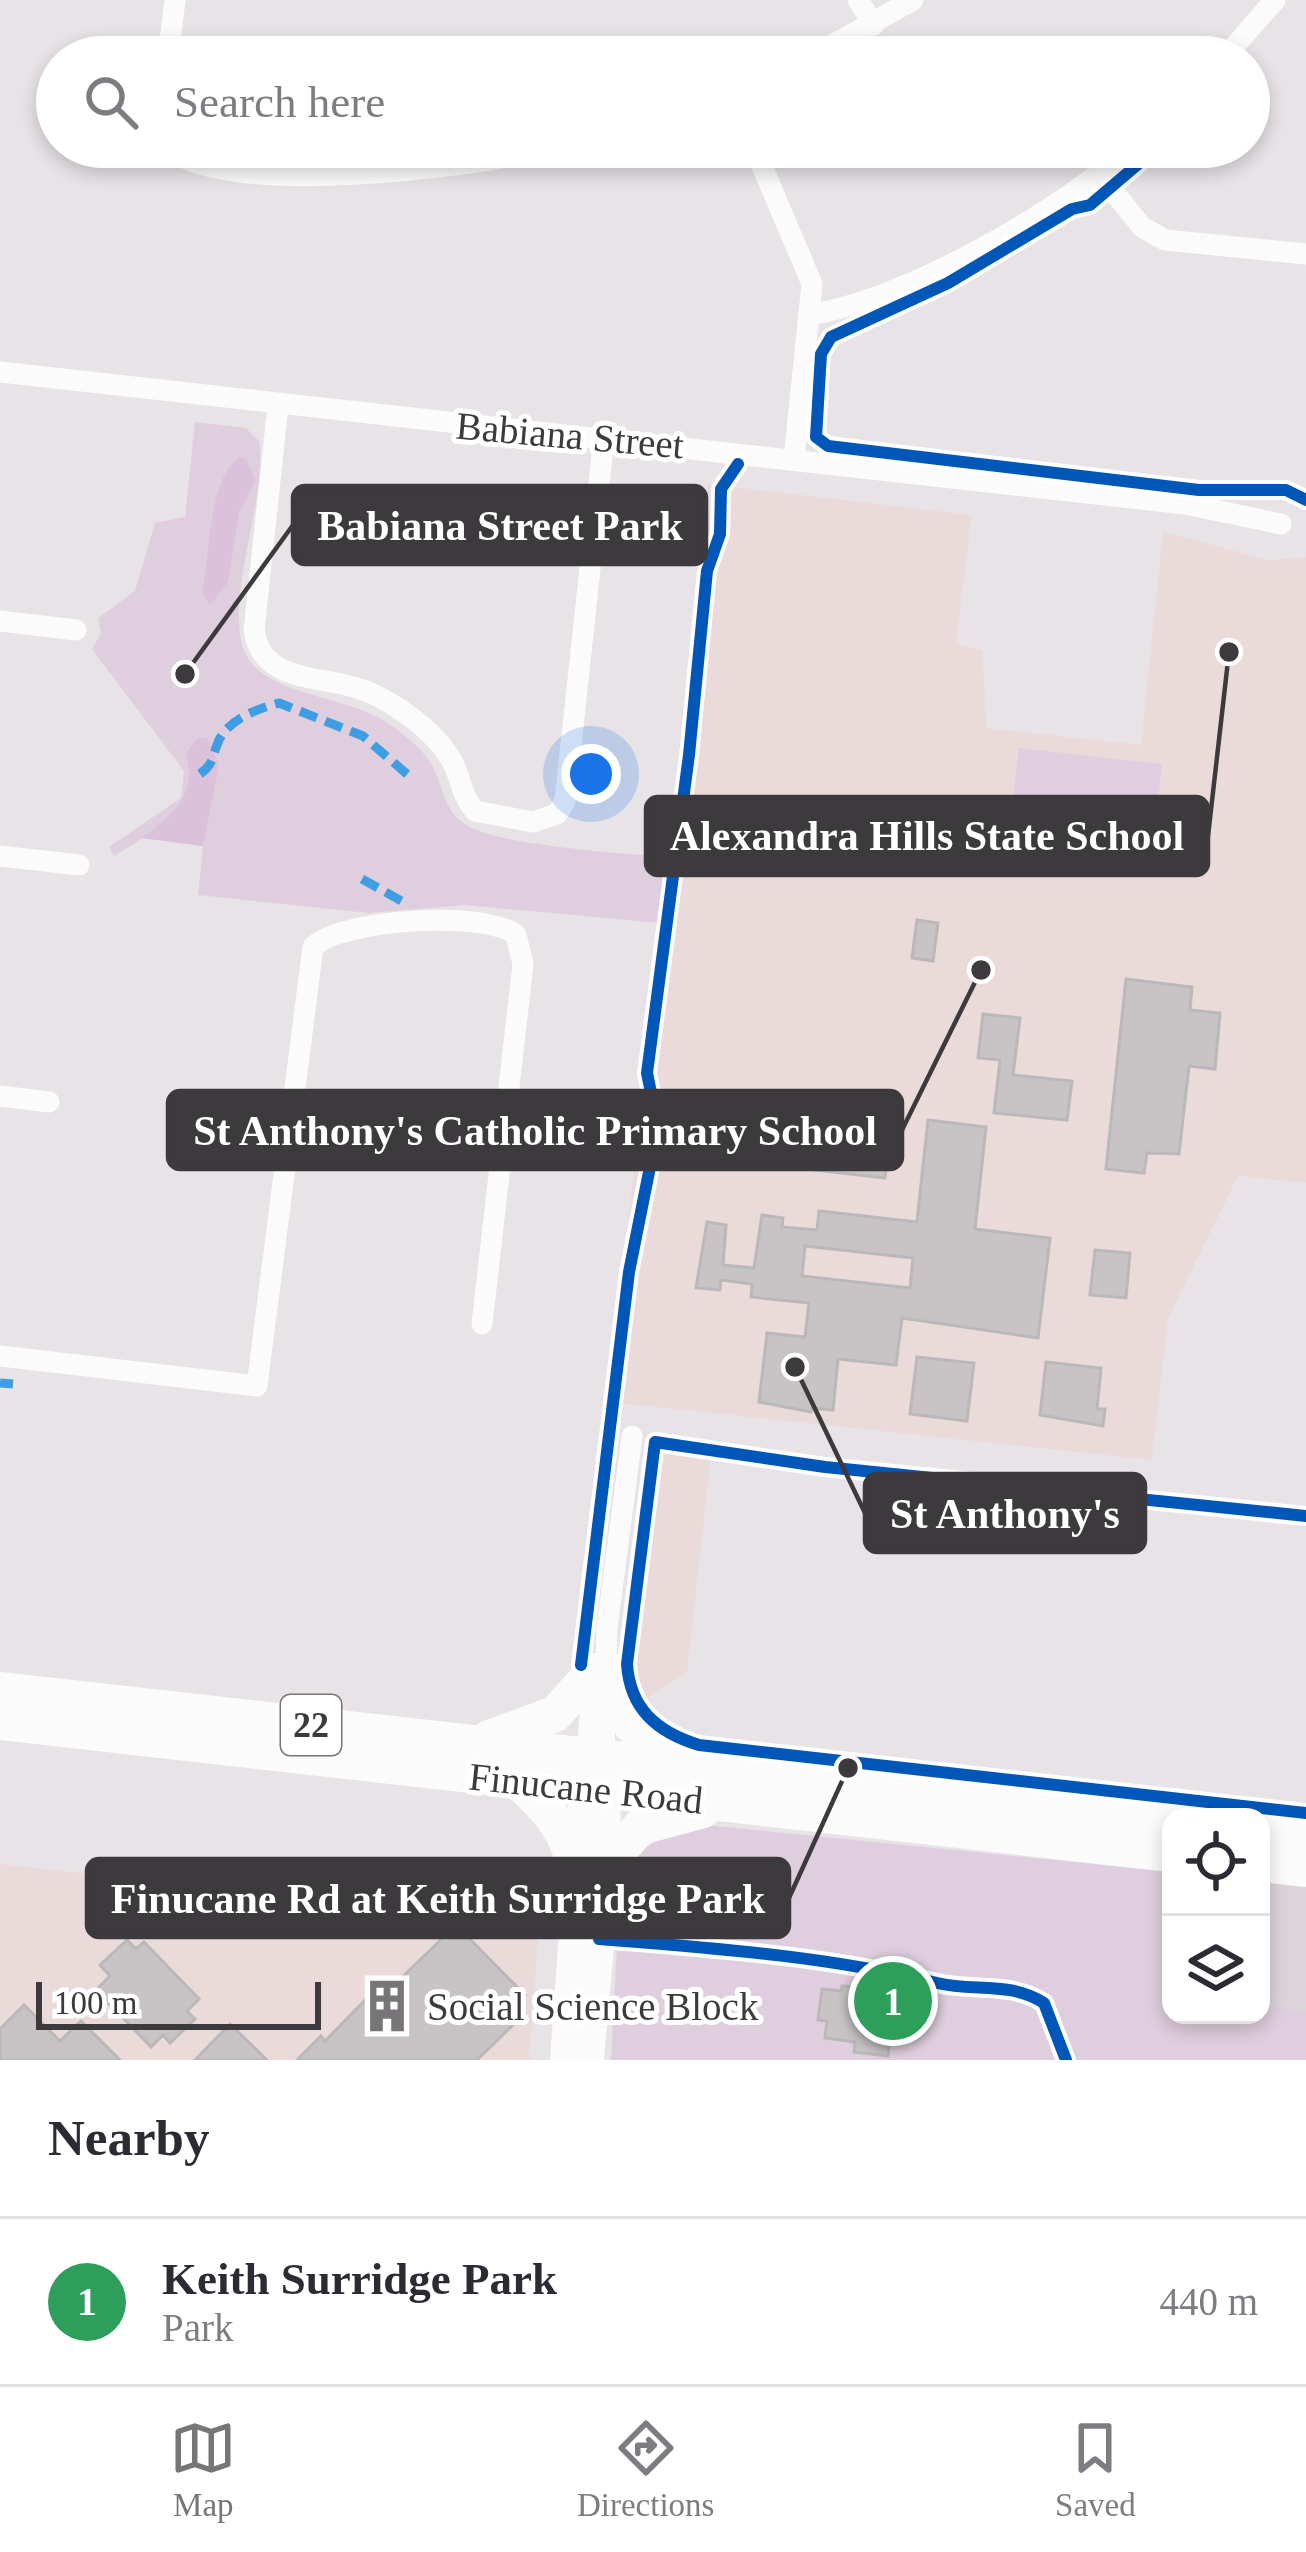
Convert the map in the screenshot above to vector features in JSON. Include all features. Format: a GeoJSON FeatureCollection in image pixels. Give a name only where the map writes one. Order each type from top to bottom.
{"type":"FeatureCollection","features":[{"type":"Feature","properties":{"kind":"highway"},"geometry":{"type":"LineString","coordinates":[[474,1743],[555,1714],[601,1670],[631,1725],[686,1767]]}},
{"type":"Feature","properties":{"kind":"highway","name":"Finucane Road"},"geometry":{"type":"LineString","coordinates":[[0,1690],[474,1743],[730,1804],[1162,1852]]}},
{"type":"Feature","properties":{"kind":"highway","name":"Finucane Road"},"geometry":{"type":"LineString","coordinates":[[0,1722],[515,1780],[686,1767],[1162,1820]]}},
{"type":"Feature","properties":{"kind":"highway"},"geometry":{"type":"LineString","coordinates":[[515,1780],[551,1811],[591,1872],[640,1827],[730,1804]]}},
{"type":"Feature","properties":{"kind":"highway"},"geometry":{"type":"LineString","coordinates":[[1270,1832],[1306,1836]]}},
{"type":"Feature","properties":{"kind":"highway"},"geometry":{"type":"LineString","coordinates":[[1270,1865],[1306,1869]]}},
{"type":"Feature","properties":{"kind":"main road"},"geometry":{"type":"LineString","coordinates":[[589,2060],[596,1772]]}},
{"type":"Feature","properties":{"kind":"main road"},"geometry":{"type":"LineString","coordinates":[[565,2060],[591,1872]]}},
{"type":"Feature","properties":{"kind":"street"},"geometry":{"type":"LineString","coordinates":[[171,36],[175,0]]}},
{"type":"Feature","properties":{"kind":"street"},"geometry":{"type":"LineString","coordinates":[[858,0],[874,25]]}},
{"type":"Feature","properties":{"kind":"street"},"geometry":{"type":"LineString","coordinates":[[853,36],[913,0]]}},
{"type":"Feature","properties":{"kind":"street"},"geometry":{"type":"LineString","coordinates":[[1243,36],[1275,0]]}},
{"type":"Feature","properties":{"kind":"street"},"geometry":{"type":"LineString","coordinates":[[246,168],[321,174],[418,168]]}},
{"type":"Feature","properties":{"kind":"street"},"geometry":{"type":"LineString","coordinates":[[764,168],[812,284],[794,459]]}},
{"type":"Feature","properties":{"kind":"street"},"geometry":{"type":"LineString","coordinates":[[809,315],[850,309],[933,273],[1108,168]]}},
{"type":"Feature","properties":{"kind":"street"},"geometry":{"type":"LineString","coordinates":[[1100,175],[1142,227],[1165,240],[1306,254]]}},
{"type":"Feature","properties":{"kind":"street","name":"Babiana Street"},"geometry":{"type":"LineString","coordinates":[[0,372],[1185,504],[1282,524]]}},
{"type":"Feature","properties":{"kind":"street"},"geometry":{"type":"LineString","coordinates":[[278,406],[254,630],[262,657],[286,673],[338,682],[397,708],[448,755],[475,811],[533,822],[557,814],[565,801],[604,438]]}},
{"type":"Feature","properties":{"kind":"street"},"geometry":{"type":"LineString","coordinates":[[0,621],[76,630]]}},
{"type":"Feature","properties":{"kind":"street"},"geometry":{"type":"LineString","coordinates":[[0,856],[79,866]]}},
{"type":"Feature","properties":{"kind":"street"},"geometry":{"type":"LineString","coordinates":[[0,1356],[257,1386],[310,959],[321,940],[344,928],[486,920],[503,925],[522,950],[482,1324]]}},
{"type":"Feature","properties":{"kind":"street"},"geometry":{"type":"LineString","coordinates":[[0,1096],[50,1102]]}},
{"type":"Feature","properties":{"kind":"street"},"geometry":{"type":"LineString","coordinates":[[596,1772],[601,1670],[632,1436]]}},
{"type":"Feature","properties":{"kind":"shaded area"},"geometry":{"type":"Polygon","coordinates":[[[195,422],[246,428],[259,441],[258,491],[239,603],[239,628],[253,665],[285,685],[386,722],[428,759],[449,806],[468,826],[533,843],[666,857],[660,923],[464,905],[369,913],[198,895],[203,846],[143,838],[114,856],[109,847],[181,798],[184,771],[92,649],[101,634],[98,618],[135,591],[155,523],[185,517],[195,422]]]}},
{"type":"Feature","properties":{"kind":"shaded area"},"geometry":{"type":"Polygon","coordinates":[[[239,457],[247,460],[255,480],[239,513],[228,582],[210,605],[202,592],[212,520],[221,483],[239,457]]]}},
{"type":"Feature","properties":{"kind":"shaded area"},"geometry":{"type":"Polygon","coordinates":[[[707,484],[972,515],[956,643],[982,651],[987,728],[1141,745],[1163,532],[1269,560],[1306,557],[1306,1183],[1238,1176],[1168,1318],[1152,1460],[609,1402],[707,484]]]}},
{"type":"Feature","properties":{"kind":"shaded area"},"geometry":{"type":"Polygon","coordinates":[[[198,738],[207,738],[219,765],[203,846],[142,838],[180,803],[189,781],[186,753],[198,738]]]}},
{"type":"Feature","properties":{"kind":"shaded area"},"geometry":{"type":"Polygon","coordinates":[[[1019,748],[1162,764],[1152,856],[1008,840],[1019,748]]]}},
{"type":"Feature","properties":{"kind":"shaded area"},"geometry":{"type":"Polygon","coordinates":[[[656,1448],[711,1455],[687,1672],[644,1700],[632,1664],[656,1448]]]}},
{"type":"Feature","properties":{"kind":"shaded area"},"geometry":{"type":"Polygon","coordinates":[[[696,1824],[1162,1871],[1162,2024],[1270,2024],[1270,2007],[1306,2011],[1306,2060],[611,2060],[620,1887],[632,1862],[659,1840],[696,1824]]]}},
{"type":"Feature","properties":{"kind":"shaded area"},"geometry":{"type":"Polygon","coordinates":[[[0,1864],[539,1925],[529,2060],[0,2060],[0,1864]]]}},
{"type":"Feature","properties":{"kind":"shaded area"},"geometry":{"type":"Polygon","coordinates":[[[1270,1882],[1306,1886],[1306,2011],[1270,2007],[1270,1882]]]}},
{"type":"Feature","properties":{"kind":"building"},"geometry":{"type":"Polygon","coordinates":[[[917,920],[938,923],[933,961],[912,958],[917,920]]]}},
{"type":"Feature","properties":{"kind":"building"},"geometry":{"type":"Polygon","coordinates":[[[1126,979],[1192,987],[1190,1010],[1220,1013],[1215,1069],[1189,1066],[1179,1154],[1147,1153],[1144,1173],[1106,1169],[1126,979]]]}},
{"type":"Feature","properties":{"kind":"building"},"geometry":{"type":"Polygon","coordinates":[[[983,1014],[1020,1018],[1013,1075],[1072,1081],[1067,1120],[994,1113],[1000,1060],[978,1058],[983,1014]]]}},
{"type":"Feature","properties":{"kind":"building"},"geometry":{"type":"Polygon","coordinates":[[[928,1120],[986,1127],[975,1229],[1050,1238],[1038,1338],[902,1318],[896,1365],[838,1359],[833,1410],[812,1408],[811,1412],[759,1402],[767,1333],[805,1337],[809,1303],[751,1297],[752,1284],[721,1280],[720,1290],[696,1288],[707,1222],[726,1225],[723,1265],[754,1268],[762,1215],[783,1218],[782,1227],[817,1230],[819,1211],[917,1222],[928,1120]],[[805,1246],[802,1276],[910,1288],[913,1258],[805,1246]]]}},
{"type":"Feature","properties":{"kind":"building"},"geometry":{"type":"Polygon","coordinates":[[[801,1134],[889,1145],[885,1178],[797,1168],[801,1134]]]}},
{"type":"Feature","properties":{"kind":"building"},"geometry":{"type":"Polygon","coordinates":[[[1095,1250],[1130,1253],[1126,1298],[1090,1295],[1095,1250]]]}},
{"type":"Feature","properties":{"kind":"building"},"geometry":{"type":"Polygon","coordinates":[[[917,1357],[974,1363],[967,1421],[910,1414],[917,1357]]]}},
{"type":"Feature","properties":{"kind":"building"},"geometry":{"type":"Polygon","coordinates":[[[1046,1362],[1101,1368],[1097,1409],[1105,1409],[1103,1426],[1040,1415],[1046,1362]]]}},
{"type":"Feature","properties":{"kind":"building"},"geometry":{"type":"Polygon","coordinates":[[[456,1925],[525,1995],[507,2013],[516,2022],[477,2060],[297,2060],[321,2036],[325,2041],[386,1979],[393,1986],[456,1925]]]}},
{"type":"Feature","properties":{"kind":"building"},"geometry":{"type":"Polygon","coordinates":[[[127,1940],[136,1949],[144,1942],[199,1999],[187,2011],[195,2019],[170,2043],[163,2035],[151,2047],[96,1990],[110,1976],[100,1965],[127,1940]]]}},
{"type":"Feature","properties":{"kind":"building"},"geometry":{"type":"Polygon","coordinates":[[[842,1986],[872,1989],[871,2000],[884,2001],[881,2023],[891,2024],[888,2056],[854,2052],[855,2042],[825,2038],[827,2021],[818,2020],[822,1989],[841,1991],[842,1986]]]}},
{"type":"Feature","properties":{"kind":"building"},"geometry":{"type":"Polygon","coordinates":[[[24,2005],[60,2041],[81,2021],[120,2060],[0,2060],[0,2029],[24,2005]]]}},
{"type":"Feature","properties":{"kind":"building"},"geometry":{"type":"Polygon","coordinates":[[[230,2024],[267,2060],[195,2060],[230,2024]]]}},
{"type":"Feature","properties":{"kind":"marked path"},"geometry":{"type":"LineString","coordinates":[[200,774],[230,726],[279,703],[363,736],[408,775]]}},
{"type":"Feature","properties":{"kind":"marked path"},"geometry":{"type":"LineString","coordinates":[[362,879],[405,903]]}},
{"type":"Feature","properties":{"kind":"marked path"},"geometry":{"type":"LineString","coordinates":[[0,1383],[13,1384]]}},
{"type":"Feature","properties":{"kind":"cycle path"},"geometry":{"type":"LineString","coordinates":[[1133,168],[1090,205],[1072,209],[948,283],[831,337],[821,354],[816,437],[828,446],[1199,490],[1286,490],[1306,500]]}},
{"type":"Feature","properties":{"kind":"cycle path"},"geometry":{"type":"LineString","coordinates":[[581,1665],[629,1272],[658,1127],[647,1073],[689,755],[707,571],[720,534],[721,489],[738,464]]}},
{"type":"Feature","properties":{"kind":"cycle path"},"geometry":{"type":"LineString","coordinates":[[1306,1516],[825,1467],[655,1442],[627,1664],[634,1694],[648,1716],[670,1733],[699,1745],[1306,1813]]}},
{"type":"Feature","properties":{"kind":"cycle path"},"geometry":{"type":"LineString","coordinates":[[599,1939],[812,1960],[951,1986],[1018,1992],[1044,2003],[1066,2060]]}},
{"type":"Feature","properties":{"kind":"place","name":"Alexandra Hills State School"},"geometry":{"type":"Point","coordinates":[1229,652]}},
{"type":"Feature","properties":{"kind":"place","name":"Babiana Street Park"},"geometry":{"type":"Point","coordinates":[185,674]}},
{"type":"Feature","properties":{"kind":"place","name":"St Anthony's Catholic Primary School"},"geometry":{"type":"Point","coordinates":[981,970]}},
{"type":"Feature","properties":{"kind":"place","name":"St Anthony's"},"geometry":{"type":"Point","coordinates":[795,1367]}},
{"type":"Feature","properties":{"kind":"place","name":"Finucane Rd at Keith Surridge Park"},"geometry":{"type":"Point","coordinates":[848,1768]}},
{"type":"Feature","properties":{"kind":"place","name":"Keith Surridge Park"},"geometry":{"type":"Point","coordinates":[893,2001]}},
{"type":"Feature","properties":{"kind":"place","name":"Social Science Block"},"geometry":{"type":"Point","coordinates":[387,2006]}}]}
